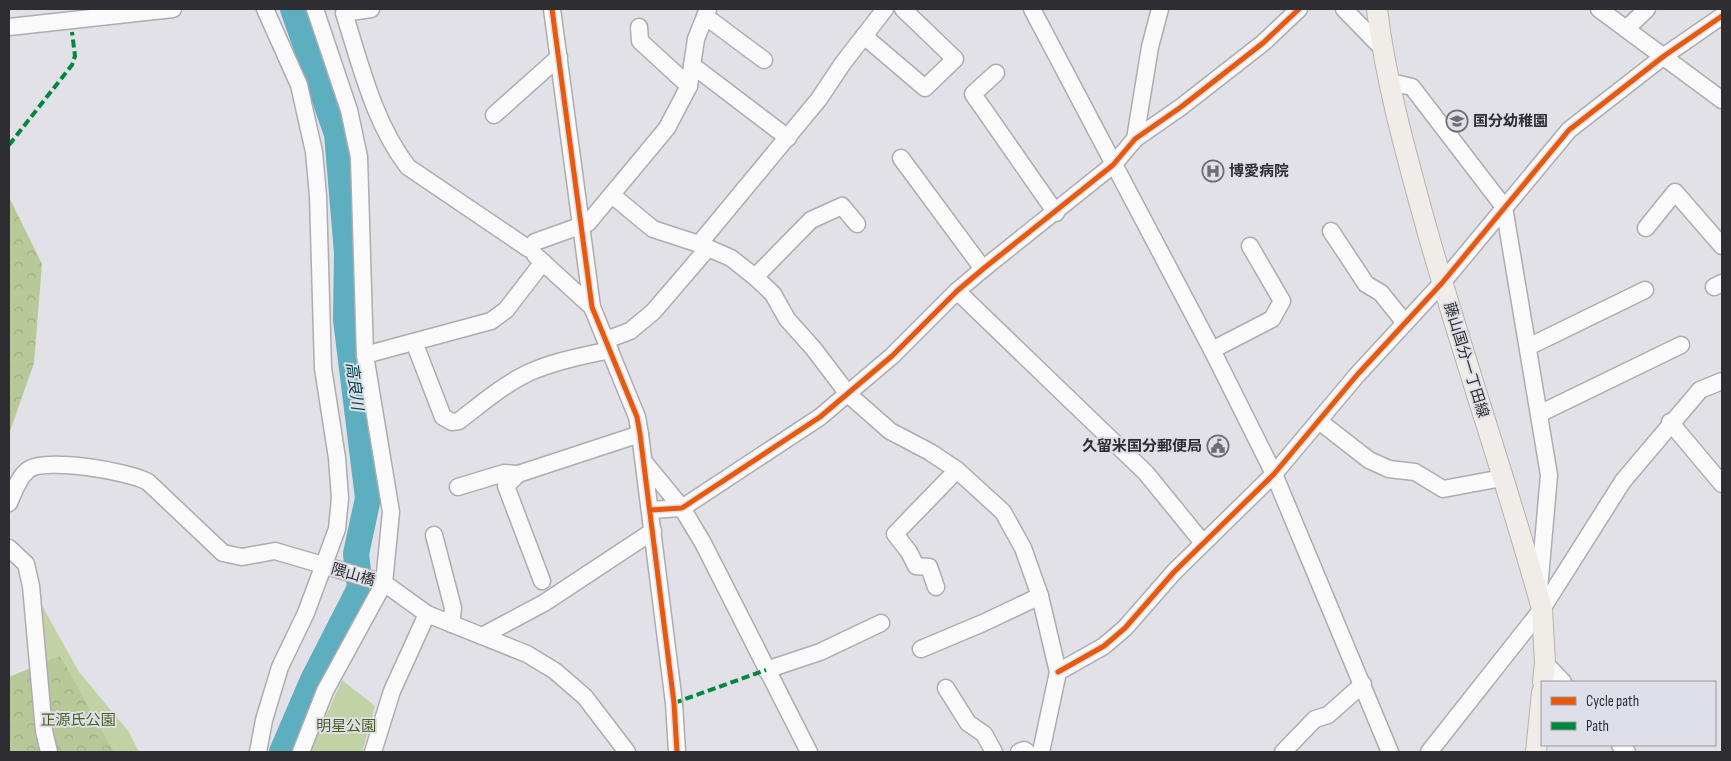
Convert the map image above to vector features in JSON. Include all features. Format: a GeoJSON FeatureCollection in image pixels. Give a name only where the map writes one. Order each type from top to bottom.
{"type":"FeatureCollection","features":[{"type":"Feature","properties":{"kind":"main road","name":"藤山国分一丁田線"},"geometry":{"type":"LineString","coordinates":[[1378,9],[1382,48],[1402,139],[1442,283],[1540,602],[1544,673]]}},
{"type":"Feature","properties":{"kind":"main road"},"geometry":{"type":"LineString","coordinates":[[1536,752],[1541,702]]}},
{"type":"Feature","properties":{"kind":"street"},"geometry":{"type":"LineString","coordinates":[[9,27],[173,9]]}},
{"type":"Feature","properties":{"kind":"street"},"geometry":{"type":"LineString","coordinates":[[258,752],[264,720],[280,667],[306,613],[337,529],[340,498],[337,458],[323,368],[318,196],[314,152],[299,85],[265,9]]}},
{"type":"Feature","properties":{"kind":"street"},"geometry":{"type":"LineString","coordinates":[[301,752],[326,691],[384,583],[391,512],[365,355],[359,157],[349,110],[315,9]]}},
{"type":"Feature","properties":{"kind":"street"},"geometry":{"type":"LineString","coordinates":[[371,9],[344,14],[379,118],[396,151],[408,167],[529,250],[592,307]]}},
{"type":"Feature","properties":{"kind":"street"},"geometry":{"type":"LineString","coordinates":[[552,9],[592,307],[637,417],[645,463],[674,703],[677,752]]}},
{"type":"Feature","properties":{"kind":"street"},"geometry":{"type":"LineString","coordinates":[[414,342],[443,417],[452,422],[458,421],[496,392],[528,373],[608,345],[630,331],[653,312],[819,99],[885,9]]}},
{"type":"Feature","properties":{"kind":"street"},"geometry":{"type":"LineString","coordinates":[[864,36],[925,88],[955,59],[903,9]]}},
{"type":"Feature","properties":{"kind":"street"},"geometry":{"type":"LineString","coordinates":[[1032,9],[1212,350],[1274,474],[1390,752]]}},
{"type":"Feature","properties":{"kind":"street"},"geometry":{"type":"LineString","coordinates":[[1135,139],[1150,47],[1160,9]]}},
{"type":"Feature","properties":{"kind":"street"},"geometry":{"type":"LineString","coordinates":[[651,510],[682,508],[820,417],[892,356],[957,291],[1113,165],[1135,139],[1181,107],[1300,9]]}},
{"type":"Feature","properties":{"kind":"street"},"geometry":{"type":"LineString","coordinates":[[1344,9],[1382,48]]}},
{"type":"Feature","properties":{"kind":"street"},"geometry":{"type":"LineString","coordinates":[[1599,9],[1722,100]]}},
{"type":"Feature","properties":{"kind":"street"},"geometry":{"type":"LineString","coordinates":[[1626,29],[1647,9]]}},
{"type":"Feature","properties":{"kind":"street"},"geometry":{"type":"LineString","coordinates":[[529,250],[535,242],[588,223],[667,128],[689,86],[696,39],[706,12],[764,60]]}},
{"type":"Feature","properties":{"kind":"street"},"geometry":{"type":"LineString","coordinates":[[1058,672],[1104,646],[1125,628],[1149,598],[1274,474],[1357,375],[1442,283],[1569,130],[1664,56],[1722,16]]}},
{"type":"Feature","properties":{"kind":"street"},"geometry":{"type":"LineString","coordinates":[[639,27],[640,41],[689,86]]}},
{"type":"Feature","properties":{"kind":"street"},"geometry":{"type":"LineString","coordinates":[[494,116],[559,57]]}},
{"type":"Feature","properties":{"kind":"street"},"geometry":{"type":"LineString","coordinates":[[692,65],[788,138]]}},
{"type":"Feature","properties":{"kind":"street"},"geometry":{"type":"LineString","coordinates":[[996,73],[973,94],[1056,212]]}},
{"type":"Feature","properties":{"kind":"street"},"geometry":{"type":"LineString","coordinates":[[1391,82],[1412,87],[1504,207],[1550,475],[1540,602]]}},
{"type":"Feature","properties":{"kind":"street"},"geometry":{"type":"LineString","coordinates":[[901,158],[983,269]]}},
{"type":"Feature","properties":{"kind":"street"},"geometry":{"type":"LineString","coordinates":[[1646,228],[1675,192],[1719,234]]}},
{"type":"Feature","properties":{"kind":"street"},"geometry":{"type":"LineString","coordinates":[[612,196],[653,229],[704,246],[731,258],[755,277],[773,294],[786,319],[813,348],[848,394],[890,432],[930,452],[957,470],[1003,512],[1023,548],[1040,596],[1058,672],[1041,752]]}},
{"type":"Feature","properties":{"kind":"street"},"geometry":{"type":"LineString","coordinates":[[755,277],[811,220],[842,206],[857,224]]}},
{"type":"Feature","properties":{"kind":"street"},"geometry":{"type":"LineString","coordinates":[[1331,231],[1366,284],[1381,293],[1405,323]]}},
{"type":"Feature","properties":{"kind":"street"},"geometry":{"type":"LineString","coordinates":[[1212,350],[1272,318],[1282,301],[1250,246]]}},
{"type":"Feature","properties":{"kind":"street"},"geometry":{"type":"LineString","coordinates":[[365,355],[491,321],[506,310],[542,262]]}},
{"type":"Feature","properties":{"kind":"street"},"geometry":{"type":"LineString","coordinates":[[1528,347],[1645,290]]}},
{"type":"Feature","properties":{"kind":"street"},"geometry":{"type":"LineString","coordinates":[[957,291],[1146,473],[1203,544]]}},
{"type":"Feature","properties":{"kind":"street"},"geometry":{"type":"LineString","coordinates":[[1539,414],[1681,345]]}},
{"type":"Feature","properties":{"kind":"street"},"geometry":{"type":"LineString","coordinates":[[1429,752],[1540,602],[1623,481],[1670,422],[1700,390],[1722,381]]}},
{"type":"Feature","properties":{"kind":"street"},"geometry":{"type":"LineString","coordinates":[[1319,421],[1369,460],[1389,469],[1415,472],[1443,489],[1502,478]]}},
{"type":"Feature","properties":{"kind":"street"},"geometry":{"type":"LineString","coordinates":[[1670,422],[1722,484]]}},
{"type":"Feature","properties":{"kind":"street"},"geometry":{"type":"LineString","coordinates":[[458,487],[504,473],[518,474],[640,434]]}},
{"type":"Feature","properties":{"kind":"street"},"geometry":{"type":"LineString","coordinates":[[645,463],[682,508],[703,543],[809,752]]}},
{"type":"Feature","properties":{"kind":"street","name":"隈山橋"},"geometry":{"type":"LineString","coordinates":[[9,503],[21,478],[28,470],[39,464],[103,469],[136,476],[148,482],[223,553],[242,557],[275,551],[384,583]]}},
{"type":"Feature","properties":{"kind":"street"},"geometry":{"type":"LineString","coordinates":[[936,587],[929,567],[916,566],[909,552],[895,534],[957,470]]}},
{"type":"Feature","properties":{"kind":"street"},"geometry":{"type":"LineString","coordinates":[[518,474],[506,486],[542,581]]}},
{"type":"Feature","properties":{"kind":"street"},"geometry":{"type":"LineString","coordinates":[[482,636],[544,603],[653,531]]}},
{"type":"Feature","properties":{"kind":"street"},"geometry":{"type":"LineString","coordinates":[[434,535],[453,608],[451,624]]}},
{"type":"Feature","properties":{"kind":"street"},"geometry":{"type":"LineString","coordinates":[[9,548],[26,564],[31,586],[44,731],[49,752]]}},
{"type":"Feature","properties":{"kind":"street"},"geometry":{"type":"LineString","coordinates":[[384,583],[427,614],[527,654],[555,671],[585,697],[627,752]]}},
{"type":"Feature","properties":{"kind":"street"},"geometry":{"type":"LineString","coordinates":[[921,649],[1040,596]]}},
{"type":"Feature","properties":{"kind":"street"},"geometry":{"type":"LineString","coordinates":[[373,752],[392,692],[427,614]]}},
{"type":"Feature","properties":{"kind":"street"},"geometry":{"type":"LineString","coordinates":[[766,670],[820,652],[880,623]]}},
{"type":"Feature","properties":{"kind":"street"},"geometry":{"type":"LineString","coordinates":[[1544,673],[1561,681]]}},
{"type":"Feature","properties":{"kind":"street"},"geometry":{"type":"LineString","coordinates":[[1283,752],[1315,719],[1328,715],[1363,684]]}},
{"type":"Feature","properties":{"kind":"street"},"geometry":{"type":"LineString","coordinates":[[946,688],[968,723],[984,734],[994,752]]}},
{"type":"Feature","properties":{"kind":"street"},"geometry":{"type":"LineString","coordinates":[[1019,752],[1024,750],[1028,752]]}},
{"type":"Feature","properties":{"kind":"green space"},"geometry":{"type":"Polygon","coordinates":[[[9,197],[42,264],[34,363],[9,434],[9,197]]]}},
{"type":"Feature","properties":{"kind":"green space","name":"正源氏公園"},"geometry":{"type":"Polygon","coordinates":[[[31,586],[79,672],[129,732],[139,752],[50,752],[31,586]]]}},
{"type":"Feature","properties":{"kind":"green space"},"geometry":{"type":"Polygon","coordinates":[[[60,656],[114,752],[9,752],[9,677],[60,656]]]}},
{"type":"Feature","properties":{"kind":"green space","name":"明星公園"},"geometry":{"type":"Polygon","coordinates":[[[342,680],[375,706],[362,752],[310,752],[342,680]]]}},
{"type":"Feature","properties":{"kind":"waterway","name":"高良川"},"geometry":{"type":"LineString","coordinates":[[282,752],[313,680],[360,588],[356,554],[368,498],[346,320],[347,253],[337,134],[293,9]]}},
{"type":"Feature","properties":{"kind":"marked path"},"geometry":{"type":"LineString","coordinates":[[9,145],[72,65],[75,56],[72,32]]}},
{"type":"Feature","properties":{"kind":"marked path"},"geometry":{"type":"LineString","coordinates":[[674,703],[766,670]]}},
{"type":"Feature","properties":{"kind":"cycle path"},"geometry":{"type":"LineString","coordinates":[[552,9],[592,307],[637,417],[640,434],[674,703],[677,752]]}},
{"type":"Feature","properties":{"kind":"cycle path"},"geometry":{"type":"LineString","coordinates":[[651,510],[682,508],[820,417],[892,356],[957,291],[1113,165],[1135,139],[1181,107],[1263,43],[1299,9]]}},
{"type":"Feature","properties":{"kind":"cycle path"},"geometry":{"type":"LineString","coordinates":[[1058,672],[1104,646],[1125,628],[1174,572],[1274,474],[1357,375],[1442,283],[1569,130],[1664,56],[1722,16]]}},
{"type":"Feature","properties":{"kind":"place","name":"国分幼稚園"},"geometry":{"type":"Point","coordinates":[1457,121]}},
{"type":"Feature","properties":{"kind":"place","name":"博愛病院"},"geometry":{"type":"Point","coordinates":[1213,171]}},
{"type":"Feature","properties":{"kind":"place","name":"久留米国分郵便局"},"geometry":{"type":"Point","coordinates":[1218,446]}}]}
